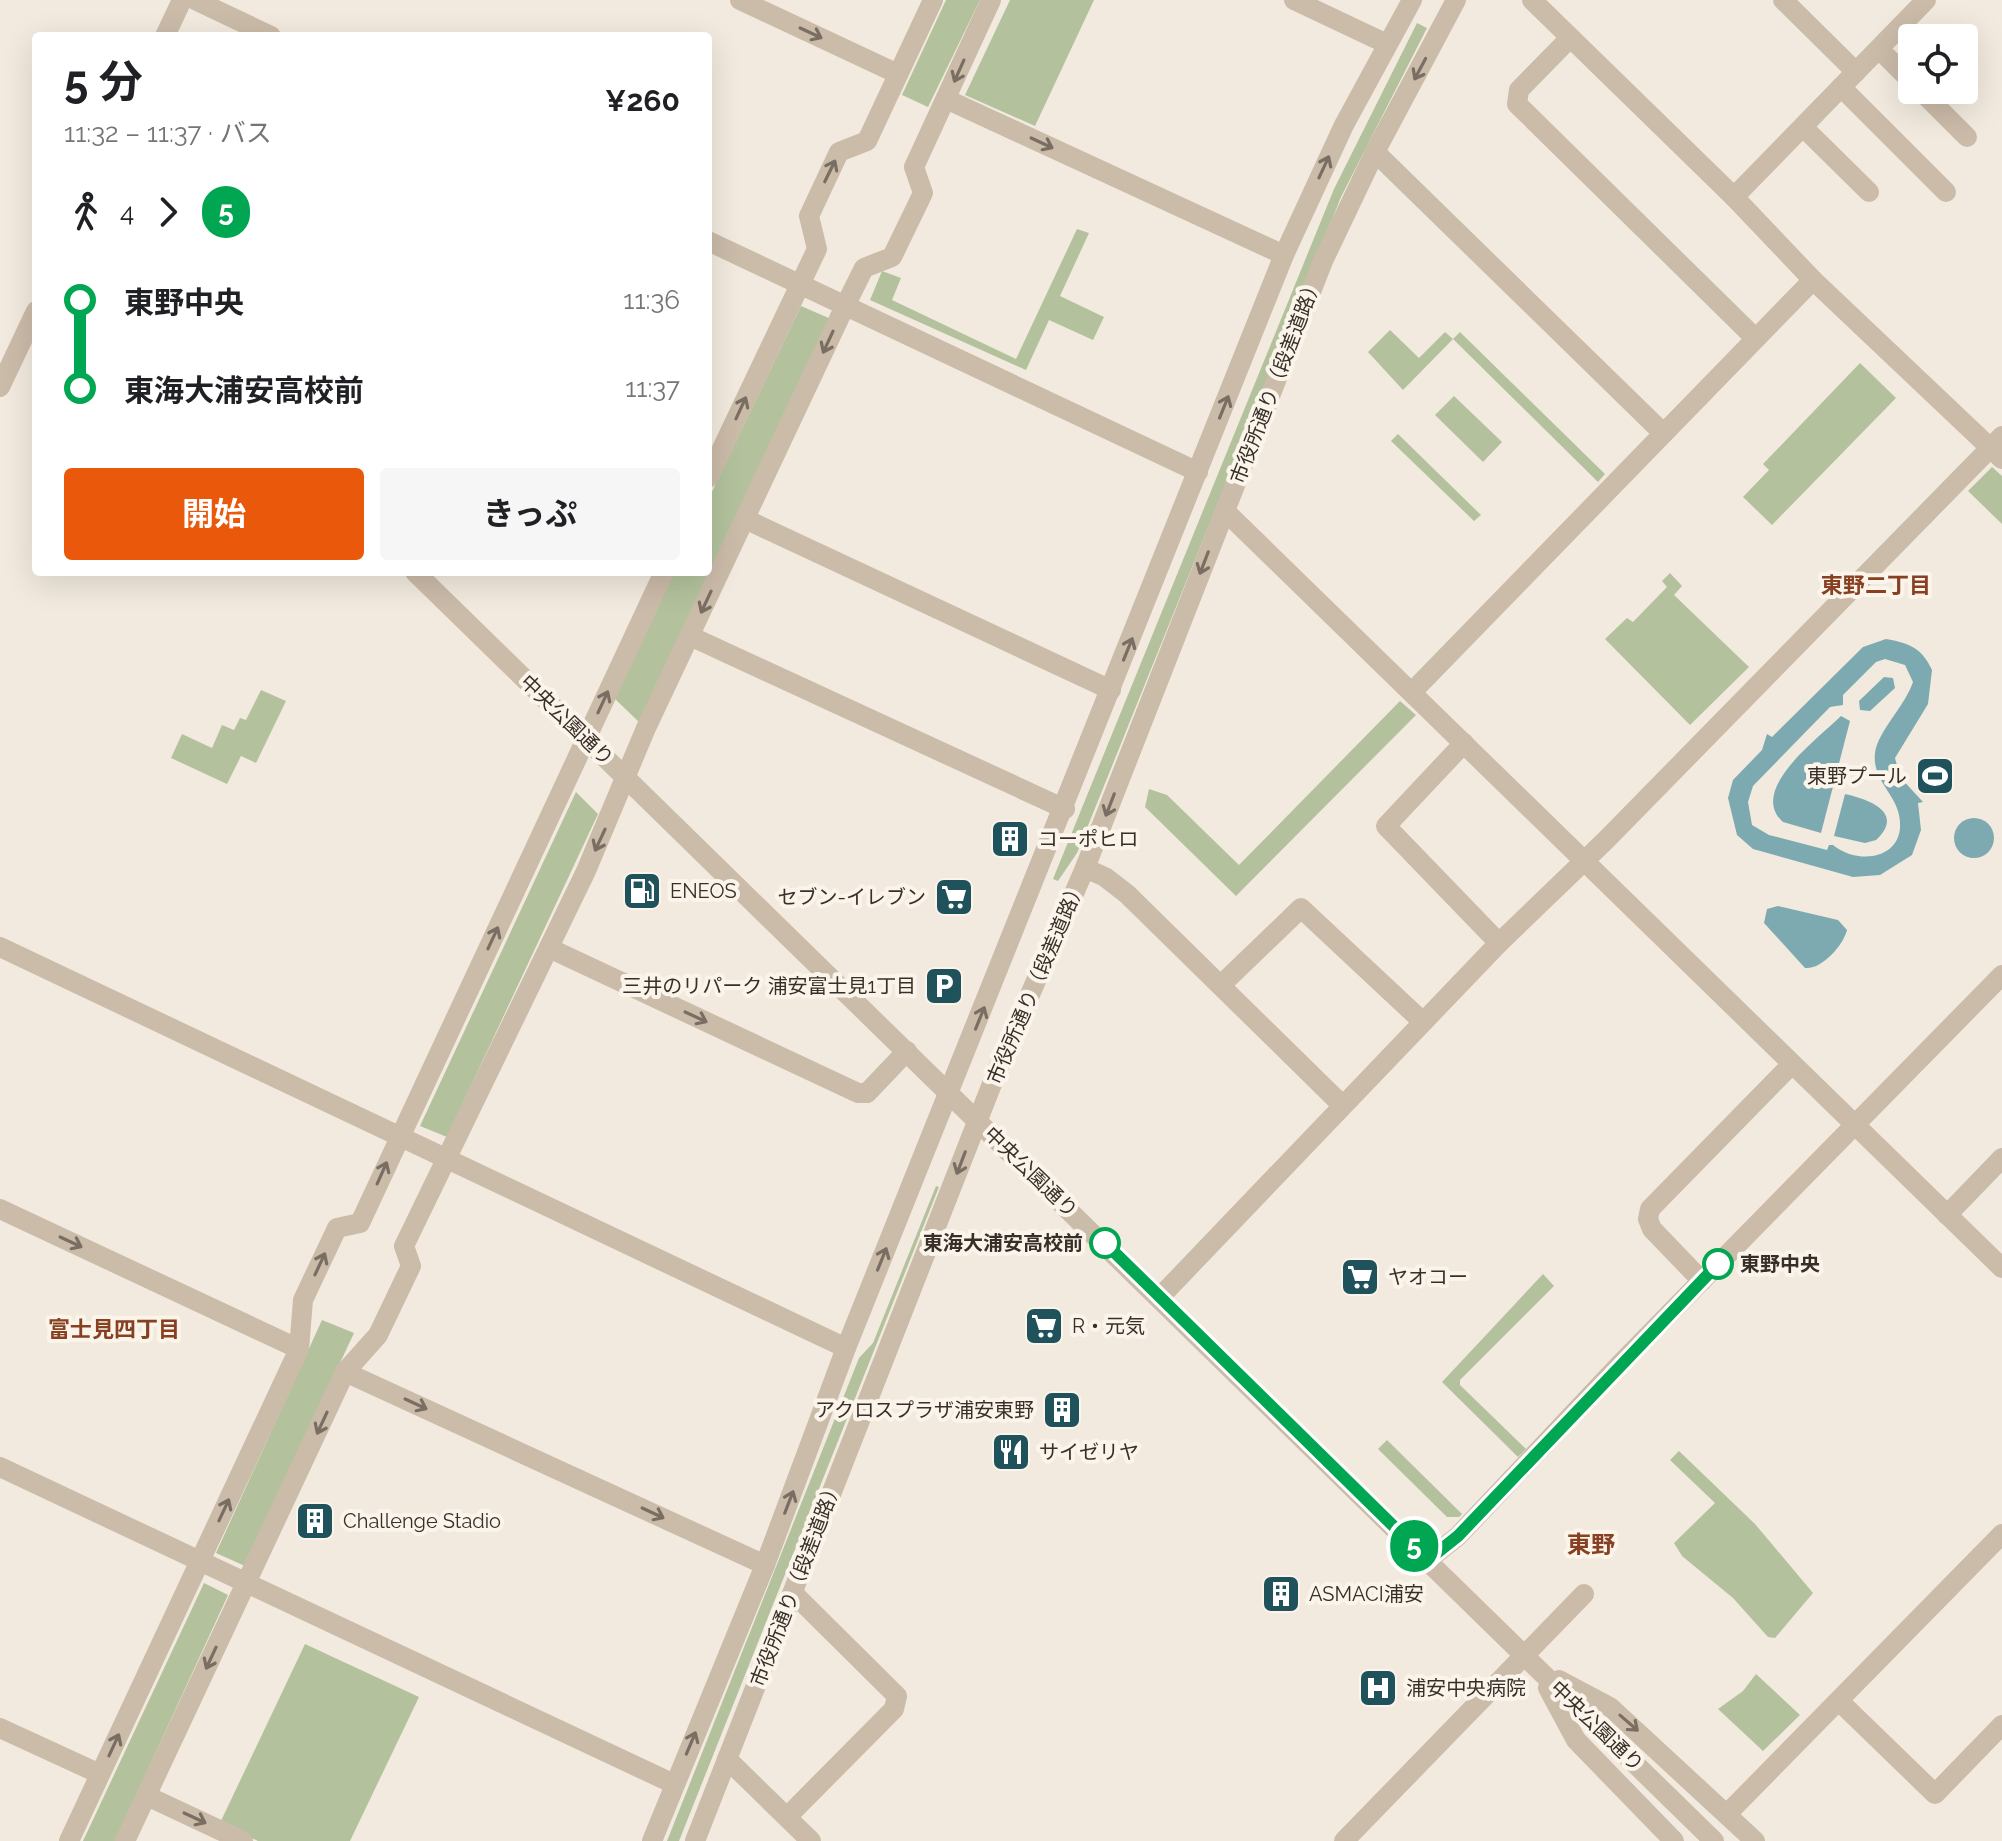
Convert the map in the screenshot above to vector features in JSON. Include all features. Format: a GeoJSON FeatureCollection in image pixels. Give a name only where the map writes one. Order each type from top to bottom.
{"type":"FeatureCollection","features":[{"type":"Feature","properties":{"kind":"street"},"geometry":{"type":"LineString","coordinates":[[167,32],[182,0]]}},
{"type":"Feature","properties":{"kind":"street"},"geometry":{"type":"LineString","coordinates":[[195,0],[263,32]]}},
{"type":"Feature","properties":{"kind":"street"},"geometry":{"type":"LineString","coordinates":[[740,0],[898,74]]}},
{"type":"Feature","properties":{"kind":"street"},"geometry":{"type":"LineString","coordinates":[[712,470],[817,249],[809,216],[839,152],[867,141],[933,0]]}},
{"type":"Feature","properties":{"kind":"street"},"geometry":{"type":"LineString","coordinates":[[125,1841],[345,1372],[378,1335],[411,1266],[404,1246],[449,1160],[549,948],[627,779],[642,736],[845,306],[864,268],[892,257],[923,193],[914,167],[991,0]]}},
{"type":"Feature","properties":{"kind":"street"},"geometry":{"type":"LineString","coordinates":[[1294,0],[1387,44]]}},
{"type":"Feature","properties":{"kind":"street","name":"市役所通り（段差道路）"},"geometry":{"type":"LineString","coordinates":[[652,1841],[765,1565],[846,1348],[1065,809],[1284,255],[1387,44],[1412,0]]}},
{"type":"Feature","properties":{"kind":"street","name":"市役所通り（段差道路）"},"geometry":{"type":"LineString","coordinates":[[695,1841],[977,1120],[1085,868],[1323,261],[1375,152],[1456,0]]}},
{"type":"Feature","properties":{"kind":"street"},"geometry":{"type":"LineString","coordinates":[[1160,1297],[1499,943],[1998,448],[1813,280],[1734,197],[1532,0]]}},
{"type":"Feature","properties":{"kind":"street"},"geometry":{"type":"LineString","coordinates":[[1783,0],[1946,192]]}},
{"type":"Feature","properties":{"kind":"street"},"geometry":{"type":"LineString","coordinates":[[1734,197],[1926,0]]}},
{"type":"Feature","properties":{"kind":"street"},"geometry":{"type":"LineString","coordinates":[[1570,38],[1519,90],[1517,104],[1755,338]]}},
{"type":"Feature","properties":{"kind":"street"},"geometry":{"type":"LineString","coordinates":[[1879,49],[1898,68]]}},
{"type":"Feature","properties":{"kind":"street"},"geometry":{"type":"LineString","coordinates":[[946,99],[1284,255]]}},
{"type":"Feature","properties":{"kind":"street"},"geometry":{"type":"LineString","coordinates":[[1934,104],[1967,137]]}},
{"type":"Feature","properties":{"kind":"street"},"geometry":{"type":"LineString","coordinates":[[1803,127],[1869,192]]}},
{"type":"Feature","properties":{"kind":"street"},"geometry":{"type":"LineString","coordinates":[[1375,152],[1662,432]]}},
{"type":"Feature","properties":{"kind":"street"},"geometry":{"type":"LineString","coordinates":[[712,243],[1198,472]]}},
{"type":"Feature","properties":{"kind":"street"},"geometry":{"type":"LineString","coordinates":[[1412,692],[1813,280]]}},
{"type":"Feature","properties":{"kind":"street"},"geometry":{"type":"LineString","coordinates":[[0,387],[32,319]]}},
{"type":"Feature","properties":{"kind":"street"},"geometry":{"type":"LineString","coordinates":[[1225,511],[2002,1268]]}},
{"type":"Feature","properties":{"kind":"street"},"geometry":{"type":"LineString","coordinates":[[745,519],[1111,690]]}},
{"type":"Feature","properties":{"kind":"street","name":"中央公園通り"},"geometry":{"type":"LineString","coordinates":[[419,576],[1714,1841]]}},
{"type":"Feature","properties":{"kind":"street"},"geometry":{"type":"LineString","coordinates":[[69,1841],[299,1349],[303,1300],[337,1228],[360,1223],[662,576]]}},
{"type":"Feature","properties":{"kind":"street"},"geometry":{"type":"LineString","coordinates":[[690,636],[1065,809]]}},
{"type":"Feature","properties":{"kind":"street"},"geometry":{"type":"LineString","coordinates":[[1464,743],[1386,826],[1499,943]]}},
{"type":"Feature","properties":{"kind":"street"},"geometry":{"type":"LineString","coordinates":[[1085,868],[1105,877],[1127,894],[1342,1105]]}},
{"type":"Feature","properties":{"kind":"street"},"geometry":{"type":"LineString","coordinates":[[1221,985],[1301,908],[1423,1022]]}},
{"type":"Feature","properties":{"kind":"street"},"geometry":{"type":"LineString","coordinates":[[0,947],[846,1348]]}},
{"type":"Feature","properties":{"kind":"street"},"geometry":{"type":"LineString","coordinates":[[549,948],[858,1093],[867,1093],[907,1051]]}},
{"type":"Feature","properties":{"kind":"street"},"geometry":{"type":"LineString","coordinates":[[1428,1560],[1458,1536],[2002,975]]}},
{"type":"Feature","properties":{"kind":"street"},"geometry":{"type":"LineString","coordinates":[[1702,1281],[1652,1229],[1648,1219],[1650,1209],[1792,1064]]}},
{"type":"Feature","properties":{"kind":"street"},"geometry":{"type":"LineString","coordinates":[[1947,1215],[2002,1158]]}},
{"type":"Feature","properties":{"kind":"street"},"geometry":{"type":"LineString","coordinates":[[0,1209],[299,1349]]}},
{"type":"Feature","properties":{"kind":"street"},"geometry":{"type":"LineString","coordinates":[[345,1372],[765,1565]]}},
{"type":"Feature","properties":{"kind":"street"},"geometry":{"type":"LineString","coordinates":[[0,1467],[674,1784]]}},
{"type":"Feature","properties":{"kind":"street"},"geometry":{"type":"LineString","coordinates":[[1727,1814],[2002,1534]]}},
{"type":"Feature","properties":{"kind":"street"},"geometry":{"type":"LineString","coordinates":[[787,1817],[894,1709],[897,1696],[793,1593]]}},
{"type":"Feature","properties":{"kind":"street"},"geometry":{"type":"LineString","coordinates":[[1344,1841],[1584,1594]]}},
{"type":"Feature","properties":{"kind":"street"},"geometry":{"type":"LineString","coordinates":[[1882,1626],[1897,1641]]}},
{"type":"Feature","properties":{"kind":"street"},"geometry":{"type":"LineString","coordinates":[[1538,1669],[1610,1707],[1755,1841]]}},
{"type":"Feature","properties":{"kind":"street"},"geometry":{"type":"LineString","coordinates":[[1538,1669],[1576,1740],[1674,1841]]}},
{"type":"Feature","properties":{"kind":"street"},"geometry":{"type":"LineString","coordinates":[[1839,1701],[1935,1794],[2002,1725]]}},
{"type":"Feature","properties":{"kind":"street"},"geometry":{"type":"LineString","coordinates":[[0,1728],[100,1774]]}},
{"type":"Feature","properties":{"kind":"street"},"geometry":{"type":"LineString","coordinates":[[727,1759],[811,1841]]}},
{"type":"Feature","properties":{"kind":"street"},"geometry":{"type":"LineString","coordinates":[[147,1796],[243,1841]]}},
{"type":"Feature","properties":{"kind":"green space"},"geometry":{"type":"Polygon","coordinates":[[[946,0],[980,0],[928,107],[902,95],[946,0]]]}},
{"type":"Feature","properties":{"kind":"green space"},"geometry":{"type":"Polygon","coordinates":[[[1010,0],[1094,0],[1035,126],[965,95],[1010,0]]]}},
{"type":"Feature","properties":{"kind":"green space"},"geometry":{"type":"Polygon","coordinates":[[[1417,23],[1427,28],[1341,197],[1077,853],[1058,881],[1053,879],[1334,189],[1417,23]]]}},
{"type":"Feature","properties":{"kind":"green space"},"geometry":{"type":"Polygon","coordinates":[[[1077,229],[1089,233],[1060,296],[1104,317],[1093,340],[1049,320],[1026,370],[870,300],[882,271],[901,278],[892,300],[1016,359],[1077,229]]]}},
{"type":"Feature","properties":{"kind":"green space"},"geometry":{"type":"Polygon","coordinates":[[[801,306],[831,319],[712,571],[712,492],[801,306]]]}},
{"type":"Feature","properties":{"kind":"green space"},"geometry":{"type":"Polygon","coordinates":[[[1390,330],[1419,358],[1445,332],[1453,339],[1403,390],[1368,352],[1390,330]]]}},
{"type":"Feature","properties":{"kind":"green space"},"geometry":{"type":"Polygon","coordinates":[[[1460,332],[1605,474],[1598,482],[1453,339],[1460,332]]]}},
{"type":"Feature","properties":{"kind":"green space"},"geometry":{"type":"Polygon","coordinates":[[[1860,363],[1896,398],[1772,525],[1743,497],[1769,470],[1763,464],[1860,363]]]}},
{"type":"Feature","properties":{"kind":"green space"},"geometry":{"type":"Polygon","coordinates":[[[1454,396],[1502,442],[1483,462],[1435,415],[1454,396]]]}},
{"type":"Feature","properties":{"kind":"green space"},"geometry":{"type":"Polygon","coordinates":[[[1398,434],[1481,515],[1474,521],[1391,441],[1398,434]]]}},
{"type":"Feature","properties":{"kind":"green space"},"geometry":{"type":"Polygon","coordinates":[[[1992,467],[2002,476],[2002,524],[1968,491],[1992,467]]]}},
{"type":"Feature","properties":{"kind":"green space"},"geometry":{"type":"Polygon","coordinates":[[[1670,573],[1682,586],[1674,595],[1749,667],[1690,725],[1605,639],[1627,618],[1633,622],[1667,587],[1662,581],[1670,573]]]}},
{"type":"Feature","properties":{"kind":"green space"},"geometry":{"type":"Polygon","coordinates":[[[672,576],[709,576],[640,723],[614,698],[672,576]]]}},
{"type":"Feature","properties":{"kind":"green space"},"geometry":{"type":"Polygon","coordinates":[[[261,690],[286,701],[256,763],[241,756],[227,784],[171,758],[182,734],[212,748],[222,725],[234,730],[240,718],[246,720],[261,690]]]}},
{"type":"Feature","properties":{"kind":"green space"},"geometry":{"type":"Polygon","coordinates":[[[1400,701],[1416,715],[1236,896],[1145,807],[1149,789],[1167,795],[1239,865],[1400,701]]]}},
{"type":"Feature","properties":{"kind":"green space"},"geometry":{"type":"Polygon","coordinates":[[[576,792],[598,814],[447,1137],[420,1126],[576,792]]]}},
{"type":"Feature","properties":{"kind":"green space"},"geometry":{"type":"Polygon","coordinates":[[[936,1186],[939,1187],[679,1841],[667,1841],[859,1358],[873,1343],[936,1186]]]}},
{"type":"Feature","properties":{"kind":"green space"},"geometry":{"type":"Polygon","coordinates":[[[1543,1274],[1554,1286],[1460,1380],[1460,1385],[1526,1449],[1518,1457],[1442,1382],[1543,1274]]]}},
{"type":"Feature","properties":{"kind":"green space"},"geometry":{"type":"Polygon","coordinates":[[[322,1320],[354,1333],[245,1566],[216,1553],[322,1320]]]}},
{"type":"Feature","properties":{"kind":"green space"},"geometry":{"type":"Polygon","coordinates":[[[1387,1440],[1462,1514],[1459,1517],[1447,1517],[1378,1449],[1387,1440]]]}},
{"type":"Feature","properties":{"kind":"green space"},"geometry":{"type":"Polygon","coordinates":[[[1679,1451],[1755,1524],[1813,1593],[1775,1638],[1768,1637],[1733,1598],[1682,1556],[1674,1543],[1715,1503],[1670,1460],[1679,1451]]]}},
{"type":"Feature","properties":{"kind":"green space"},"geometry":{"type":"Polygon","coordinates":[[[204,1583],[228,1595],[115,1841],[83,1841],[204,1583]]]}},
{"type":"Feature","properties":{"kind":"green space"},"geometry":{"type":"Polygon","coordinates":[[[305,1644],[419,1697],[350,1841],[258,1841],[220,1823],[305,1644]]]}},
{"type":"Feature","properties":{"kind":"green space"},"geometry":{"type":"Polygon","coordinates":[[[1756,1674],[1800,1715],[1763,1751],[1718,1709],[1743,1691],[1756,1674]]]}},
{"type":"Feature","properties":{"kind":"water"},"geometry":{"type":"Polygon","coordinates":[[[1886,639],[1901,642],[1919,652],[1932,670],[1928,704],[1895,758],[1900,777],[1923,802],[1918,803],[1921,830],[1912,855],[1880,875],[1853,877],[1753,849],[1737,835],[1728,798],[1733,780],[1762,750],[1767,734],[1772,737],[1863,647],[1886,639]],[[1885,659],[1876,662],[1843,695],[1843,705],[1830,707],[1753,786],[1748,802],[1752,825],[1769,835],[1827,850],[1829,845],[1833,845],[1856,856],[1868,857],[1889,849],[1900,830],[1899,815],[1880,778],[1875,753],[1881,736],[1913,682],[1905,665],[1885,659]]]}},
{"type":"Feature","properties":{"kind":"water"},"geometry":{"type":"Polygon","coordinates":[[[1884,677],[1893,678],[1895,688],[1870,711],[1860,710],[1859,701],[1884,677]]]}},
{"type":"Feature","properties":{"kind":"water"},"geometry":{"type":"Polygon","coordinates":[[[1841,716],[1850,721],[1821,833],[1783,822],[1774,809],[1774,795],[1780,780],[1803,751],[1841,716]]]}},
{"type":"Feature","properties":{"kind":"water"},"geometry":{"type":"Polygon","coordinates":[[[1845,794],[1872,803],[1885,814],[1887,822],[1876,840],[1865,843],[1834,836],[1845,794]]]}},
{"type":"Feature","properties":{"kind":"water"},"geometry":{"type":"Polygon","coordinates":[[[1974,818],[1988,824],[1994,838],[1988,852],[1974,858],[1960,852],[1954,838],[1960,824],[1974,818]]]}},
{"type":"Feature","properties":{"kind":"water"},"geometry":{"type":"Polygon","coordinates":[[[1778,906],[1838,920],[1847,930],[1845,936],[1824,961],[1805,968],[1764,923],[1767,909],[1778,906]]]}},
{"type":"Feature","properties":{"kind":"bus line","name":"5"},"geometry":{"type":"LineString","coordinates":[[1105,1243],[1428,1560],[1458,1536],[1718,1264]]}},
{"type":"Feature","properties":{"kind":"place","name":"東野プール"},"geometry":{"type":"Point","coordinates":[1935,776]}},
{"type":"Feature","properties":{"kind":"place","name":"コーポヒロ"},"geometry":{"type":"Point","coordinates":[1010,839]}},
{"type":"Feature","properties":{"kind":"place","name":"ENEOS"},"geometry":{"type":"Point","coordinates":[642,891]}},
{"type":"Feature","properties":{"kind":"place","name":"セブン-イレブン"},"geometry":{"type":"Point","coordinates":[954,897]}},
{"type":"Feature","properties":{"kind":"place","name":"三井のリパーク 浦安富士見1丁目"},"geometry":{"type":"Point","coordinates":[944,986]}},
{"type":"Feature","properties":{"kind":"place","name":"東海大浦安高校前"},"geometry":{"type":"Point","coordinates":[1105,1243]}},
{"type":"Feature","properties":{"kind":"place","name":"東野中央"},"geometry":{"type":"Point","coordinates":[1718,1264]}},
{"type":"Feature","properties":{"kind":"place","name":"ヤオコー"},"geometry":{"type":"Point","coordinates":[1360,1277]}},
{"type":"Feature","properties":{"kind":"place","name":"R・元気"},"geometry":{"type":"Point","coordinates":[1044,1326]}},
{"type":"Feature","properties":{"kind":"place","name":"アクロスプラザ浦安東野"},"geometry":{"type":"Point","coordinates":[1062,1410]}},
{"type":"Feature","properties":{"kind":"place","name":"サイゼリヤ"},"geometry":{"type":"Point","coordinates":[1011,1452]}},
{"type":"Feature","properties":{"kind":"place","name":"Challenge Stadio"},"geometry":{"type":"Point","coordinates":[315,1521]}},
{"type":"Feature","properties":{"kind":"place","name":"ASMACI浦安"},"geometry":{"type":"Point","coordinates":[1281,1594]}},
{"type":"Feature","properties":{"kind":"place","name":"浦安中央病院"},"geometry":{"type":"Point","coordinates":[1378,1688]}},
{"type":"Feature","properties":{"kind":"district","name":"東野二丁目"},"geometry":{"type":"Point","coordinates":[1876,585]}},
{"type":"Feature","properties":{"kind":"district","name":"富士見四丁目"},"geometry":{"type":"Point","coordinates":[114,1329]}},
{"type":"Feature","properties":{"kind":"district","name":"東野"},"geometry":{"type":"Point","coordinates":[1591,1544]}}]}
